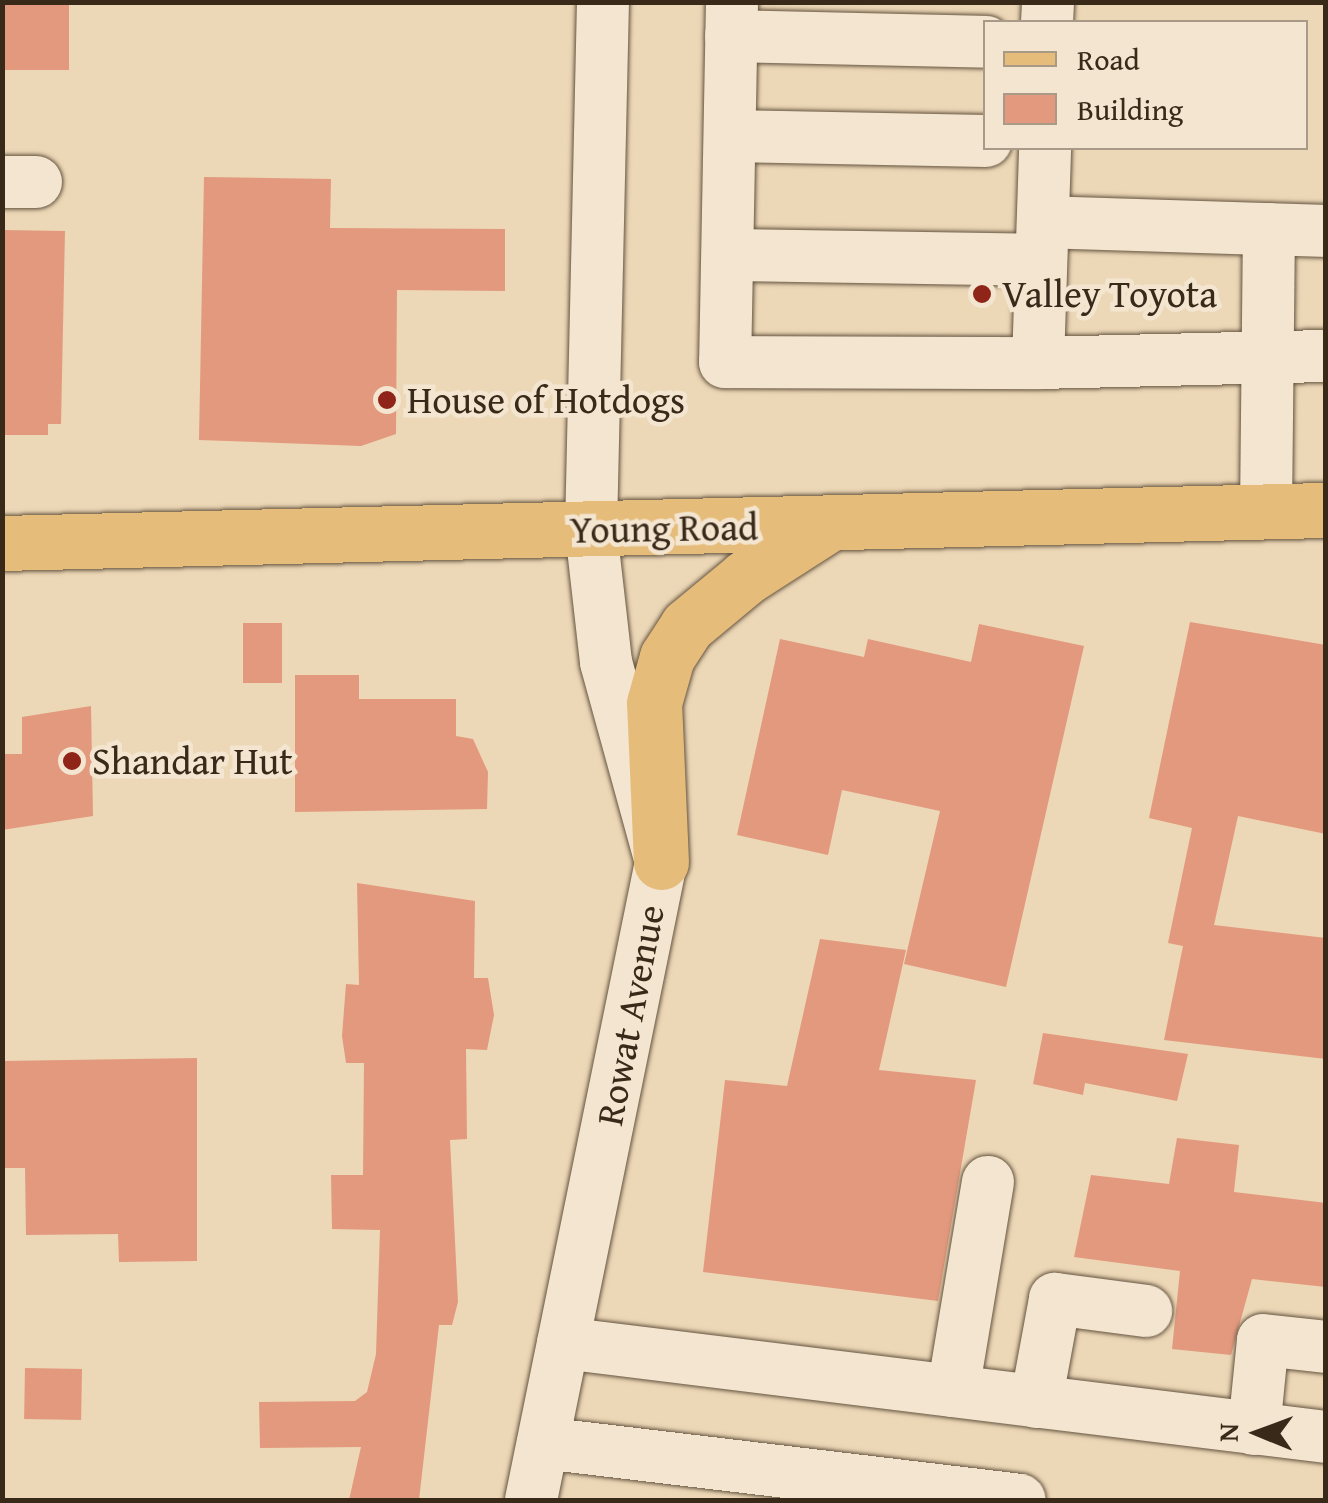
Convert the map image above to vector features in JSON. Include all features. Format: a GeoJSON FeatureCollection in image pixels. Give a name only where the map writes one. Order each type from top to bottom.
{"type":"FeatureCollection","features":[{"type":"Feature","properties":{"kind":"main road","name":"Young Road"},"geometry":{"type":"LineString","coordinates":[[2,543],[826,526],[1326,510]]}},
{"type":"Feature","properties":{"kind":"main road"},"geometry":{"type":"LineString","coordinates":[[660,862],[654,704],[667,657],[687,626],[746,576],[826,526]]}},
{"type":"Feature","properties":{"kind":"street","name":"Rowat Avenue"},"geometry":{"type":"LineString","coordinates":[[531,1500],[660,862],[606,662],[590,530],[604,2]]}},
{"type":"Feature","properties":{"kind":"street"},"geometry":{"type":"LineString","coordinates":[[983,42],[732,19],[725,362],[1038,363],[1326,356]]}},
{"type":"Feature","properties":{"kind":"street"},"geometry":{"type":"LineString","coordinates":[[730,136],[983,141]]}},
{"type":"Feature","properties":{"kind":"street"},"geometry":{"type":"LineString","coordinates":[[1038,363],[1045,150]]}},
{"type":"Feature","properties":{"kind":"street"},"geometry":{"type":"LineString","coordinates":[[728,255],[1269,230],[1326,231]]}},
{"type":"Feature","properties":{"kind":"street"},"geometry":{"type":"LineString","coordinates":[[1266,512],[1269,230]]}},
{"type":"Feature","properties":{"kind":"street"},"geometry":{"type":"LineString","coordinates":[[953,1391],[988,1182]]}},
{"type":"Feature","properties":{"kind":"street"},"geometry":{"type":"LineString","coordinates":[[1036,1402],[1055,1299],[1146,1310]]}},
{"type":"Feature","properties":{"kind":"street"},"geometry":{"type":"LineString","coordinates":[[1254,1429],[1264,1340],[1326,1347]]}},
{"type":"Feature","properties":{"kind":"street"},"geometry":{"type":"LineString","coordinates":[[563,1343],[1326,1437]]}},
{"type":"Feature","properties":{"kind":"street"},"geometry":{"type":"LineString","coordinates":[[542,1442],[1020,1500]]}},
{"type":"Feature","properties":{"kind":"building"},"geometry":{"type":"Polygon","coordinates":[[[2,2],[69,2],[69,70],[2,70],[2,2]]]}},
{"type":"Feature","properties":{"kind":"building"},"geometry":{"type":"Polygon","coordinates":[[[204,177],[331,179],[330,228],[505,229],[505,291],[397,290],[396,434],[361,446],[199,440],[204,177]]]}},
{"type":"Feature","properties":{"kind":"building"},"geometry":{"type":"Polygon","coordinates":[[[2,230],[65,231],[61,424],[48,424],[48,435],[2,435],[2,230]]]}},
{"type":"Feature","properties":{"kind":"building"},"geometry":{"type":"Polygon","coordinates":[[[1190,622],[1326,645],[1326,834],[1238,816],[1214,925],[1326,938],[1326,1059],[1164,1040],[1183,946],[1168,943],[1192,828],[1149,818],[1190,622]]]}},
{"type":"Feature","properties":{"kind":"building"},"geometry":{"type":"Polygon","coordinates":[[[243,623],[282,623],[282,683],[243,683],[243,623]]]}},
{"type":"Feature","properties":{"kind":"building"},"geometry":{"type":"Polygon","coordinates":[[[979,624],[1084,646],[1006,987],[904,964],[940,811],[842,790],[828,855],[737,835],[780,639],[864,657],[868,639],[971,662],[979,624]]]}},
{"type":"Feature","properties":{"kind":"building"},"geometry":{"type":"Polygon","coordinates":[[[295,675],[359,675],[359,699],[456,699],[456,736],[473,739],[488,772],[487,809],[295,812],[295,675]]]}},
{"type":"Feature","properties":{"kind":"building"},"geometry":{"type":"Polygon","coordinates":[[[91,706],[93,816],[2,830],[2,754],[22,754],[22,717],[91,706]]]}},
{"type":"Feature","properties":{"kind":"building"},"geometry":{"type":"Polygon","coordinates":[[[357,883],[475,901],[474,978],[488,978],[494,1015],[487,1050],[466,1049],[467,1139],[450,1140],[458,1302],[452,1325],[439,1325],[419,1500],[349,1500],[361,1447],[260,1448],[259,1402],[355,1401],[367,1392],[376,1354],[380,1230],[332,1229],[331,1175],[363,1175],[364,1063],[346,1063],[342,1036],[346,984],[359,985],[357,883]]]}},
{"type":"Feature","properties":{"kind":"building"},"geometry":{"type":"Polygon","coordinates":[[[820,939],[906,950],[879,1070],[976,1080],[938,1301],[703,1272],[725,1080],[787,1086],[820,939]]]}},
{"type":"Feature","properties":{"kind":"building"},"geometry":{"type":"Polygon","coordinates":[[[1043,1033],[1188,1054],[1177,1101],[1085,1083],[1083,1095],[1033,1084],[1043,1033]]]}},
{"type":"Feature","properties":{"kind":"building"},"geometry":{"type":"Polygon","coordinates":[[[197,1058],[197,1261],[119,1262],[118,1234],[26,1235],[25,1168],[2,1168],[2,1061],[197,1058]]]}},
{"type":"Feature","properties":{"kind":"building"},"geometry":{"type":"Polygon","coordinates":[[[1177,1138],[1239,1145],[1234,1192],[1326,1203],[1326,1287],[1252,1279],[1231,1355],[1172,1349],[1180,1271],[1074,1257],[1091,1175],[1169,1184],[1177,1138]]]}},
{"type":"Feature","properties":{"kind":"building"},"geometry":{"type":"Polygon","coordinates":[[[25,1368],[82,1369],[81,1420],[24,1419],[25,1368]]]}},
{"type":"Feature","properties":{"kind":"place","name":"Valley Toyota"},"geometry":{"type":"Point","coordinates":[982,294]}},
{"type":"Feature","properties":{"kind":"place","name":"House of Hotdogs"},"geometry":{"type":"Point","coordinates":[387,400]}},
{"type":"Feature","properties":{"kind":"place","name":"Shandar Hut"},"geometry":{"type":"Point","coordinates":[72,761]}}]}
